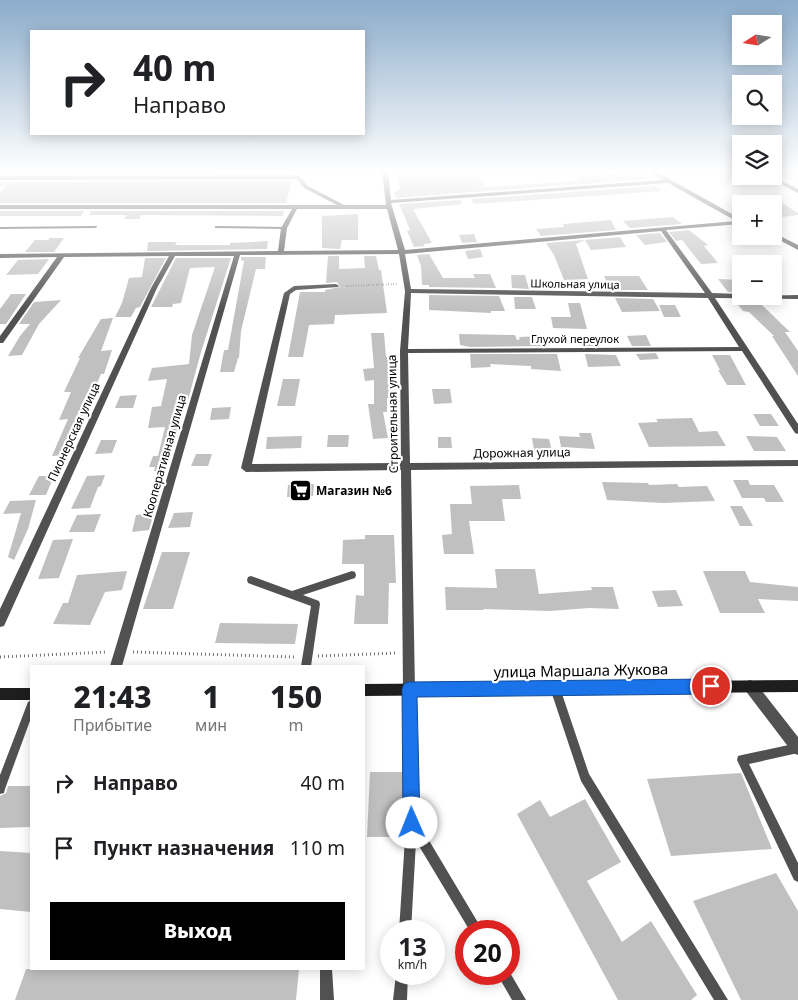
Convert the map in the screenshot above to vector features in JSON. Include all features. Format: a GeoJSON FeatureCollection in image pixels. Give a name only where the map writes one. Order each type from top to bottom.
{"type":"FeatureCollection","features":[{"type":"Feature","properties":{"kind":"main road","name":"улица Маршала Жукова"},"geometry":{"type":"LineString","coordinates":[[365,690],[798,686]]}},
{"type":"Feature","properties":{"kind":"main road"},"geometry":{"type":"LineString","coordinates":[[0,694],[30,694]]}},
{"type":"Feature","properties":{"kind":"street"},"geometry":{"type":"LineString","coordinates":[[281,254],[284,228],[290,218]]}},
{"type":"Feature","properties":{"kind":"street","name":"Строительная улица"},"geometry":{"type":"LineString","coordinates":[[393,218],[402,252],[408,287],[404,351],[409,689]]}},
{"type":"Feature","properties":{"kind":"street"},"geometry":{"type":"LineString","coordinates":[[0,256],[402,252],[732,223]]}},
{"type":"Feature","properties":{"kind":"street"},"geometry":{"type":"LineString","coordinates":[[663,230],[710,296],[798,431]]}},
{"type":"Feature","properties":{"kind":"street"},"geometry":{"type":"LineString","coordinates":[[782,239],[798,248]]}},
{"type":"Feature","properties":{"kind":"street","name":"Кооперативная улица"},"geometry":{"type":"LineString","coordinates":[[116,665],[238,253]]}},
{"type":"Feature","properties":{"kind":"street","name":"Пионерская улица"},"geometry":{"type":"LineString","coordinates":[[0,622],[154,288],[173,254]]}},
{"type":"Feature","properties":{"kind":"street"},"geometry":{"type":"LineString","coordinates":[[0,341],[62,255]]}},
{"type":"Feature","properties":{"kind":"street","name":"Дорожная улица"},"geometry":{"type":"LineString","coordinates":[[336,286],[294,288],[287,293],[246,468],[798,463]]}},
{"type":"Feature","properties":{"kind":"street","name":"Школьная улица"},"geometry":{"type":"LineString","coordinates":[[408,287],[732,296]]}},
{"type":"Feature","properties":{"kind":"street","name":"Школьная улица"},"geometry":{"type":"LineString","coordinates":[[782,296],[798,296]]}},
{"type":"Feature","properties":{"kind":"street","name":"Глухой переулок"},"geometry":{"type":"LineString","coordinates":[[404,351],[745,349]]}},
{"type":"Feature","properties":{"kind":"street"},"geometry":{"type":"LineString","coordinates":[[750,686],[798,748]]}},
{"type":"Feature","properties":{"kind":"lane"},"geometry":{"type":"LineString","coordinates":[[1,229],[95,227]]}},
{"type":"Feature","properties":{"kind":"lane"},"geometry":{"type":"LineString","coordinates":[[216,227],[284,228]]}},
{"type":"Feature","properties":{"kind":"lane"},"geometry":{"type":"LineString","coordinates":[[293,595],[352,575]]}},
{"type":"Feature","properties":{"kind":"lane"},"geometry":{"type":"LineString","coordinates":[[251,580],[316,604],[306,665]]}},
{"type":"Feature","properties":{"kind":"lane"},"geometry":{"type":"LineString","coordinates":[[555,688],[585,777],[721,1000]]}},
{"type":"Feature","properties":{"kind":"lane"},"geometry":{"type":"LineString","coordinates":[[406,920],[412,823],[409,689]]}},
{"type":"Feature","properties":{"kind":"lane"},"geometry":{"type":"LineString","coordinates":[[0,789],[30,708]]}},
{"type":"Feature","properties":{"kind":"lane"},"geometry":{"type":"LineString","coordinates":[[798,748],[742,760],[798,876]]}},
{"type":"Feature","properties":{"kind":"lane"},"geometry":{"type":"LineString","coordinates":[[412,823],[470,920]]}},
{"type":"Feature","properties":{"kind":"lane"},"geometry":{"type":"LineString","coordinates":[[326,970],[327,1000]]}},
{"type":"Feature","properties":{"kind":"lane"},"geometry":{"type":"LineString","coordinates":[[400,1000],[401,985]]}},
{"type":"Feature","properties":{"kind":"lane"},"geometry":{"type":"LineString","coordinates":[[510,985],[519,1000]]}},
{"type":"Feature","properties":{"kind":"path"},"geometry":{"type":"LineString","coordinates":[[336,286],[408,287]]}},
{"type":"Feature","properties":{"kind":"path"},"geometry":{"type":"LineString","coordinates":[[0,656],[121,652],[276,657],[409,652]]}},
{"type":"Feature","properties":{"kind":"building"},"geometry":{"type":"Polygon","coordinates":[[[125,218],[140,218],[140,219],[124,219],[125,218]]]}},
{"type":"Feature","properties":{"kind":"building"},"geometry":{"type":"Polygon","coordinates":[[[322,218],[358,218],[358,240],[342,240],[340,249],[322,248],[322,218]]]}},
{"type":"Feature","properties":{"kind":"building"},"geometry":{"type":"Polygon","coordinates":[[[405,218],[418,218],[432,243],[414,247],[407,231],[410,230],[405,218]]]}},
{"type":"Feature","properties":{"kind":"building"},"geometry":{"type":"Polygon","coordinates":[[[674,218],[682,224],[630,228],[623,221],[674,218]]]}},
{"type":"Feature","properties":{"kind":"building"},"geometry":{"type":"Polygon","coordinates":[[[611,220],[616,230],[541,236],[536,229],[564,227],[563,224],[611,220]]]}},
{"type":"Feature","properties":{"kind":"building"},"geometry":{"type":"Polygon","coordinates":[[[689,230],[708,245],[704,246],[718,263],[701,264],[682,240],[676,241],[669,232],[689,230]]]}},
{"type":"Feature","properties":{"kind":"building"},"geometry":{"type":"Polygon","coordinates":[[[660,233],[667,242],[645,245],[636,235],[660,233]]]}},
{"type":"Feature","properties":{"kind":"building"},"geometry":{"type":"Polygon","coordinates":[[[474,234],[477,242],[462,243],[459,235],[474,234]]]}},
{"type":"Feature","properties":{"kind":"building"},"geometry":{"type":"Polygon","coordinates":[[[620,237],[626,247],[591,250],[585,240],[620,237]]]}},
{"type":"Feature","properties":{"kind":"building"},"geometry":{"type":"Polygon","coordinates":[[[50,238],[64,238],[54,252],[25,252],[35,240],[48,240],[50,238]]]}},
{"type":"Feature","properties":{"kind":"building"},"geometry":{"type":"Polygon","coordinates":[[[585,240],[576,244],[588,279],[564,280],[554,255],[546,243],[585,240]]]}},
{"type":"Feature","properties":{"kind":"building"},"geometry":{"type":"Polygon","coordinates":[[[268,241],[267,249],[147,251],[148,242],[177,242],[175,245],[230,245],[230,243],[268,241]]]}},
{"type":"Feature","properties":{"kind":"building"},"geometry":{"type":"Polygon","coordinates":[[[480,249],[483,257],[468,259],[465,251],[480,249]]]}},
{"type":"Feature","properties":{"kind":"building"},"geometry":{"type":"Polygon","coordinates":[[[429,254],[443,278],[475,278],[473,274],[490,274],[496,288],[429,287],[429,285],[422,285],[421,266],[417,255],[429,254]]]}},
{"type":"Feature","properties":{"kind":"building"},"geometry":{"type":"Polygon","coordinates":[[[328,256],[339,256],[339,269],[365,268],[364,256],[376,256],[379,270],[381,270],[387,313],[335,315],[334,324],[309,325],[303,357],[288,357],[300,292],[325,292],[325,290],[340,287],[337,282],[326,283],[328,256]]]}},
{"type":"Feature","properties":{"kind":"building"},"geometry":{"type":"Polygon","coordinates":[[[241,257],[266,257],[265,269],[256,269],[241,331],[239,358],[234,372],[220,372],[224,350],[228,350],[244,261],[241,260],[241,257]]]}},
{"type":"Feature","properties":{"kind":"building"},"geometry":{"type":"Polygon","coordinates":[[[145,258],[166,258],[140,307],[136,308],[131,317],[115,317],[122,303],[129,278],[142,277],[145,258]]]}},
{"type":"Feature","properties":{"kind":"building"},"geometry":{"type":"Polygon","coordinates":[[[176,258],[231,258],[188,400],[184,401],[177,437],[174,437],[164,473],[154,471],[155,467],[149,467],[153,456],[158,456],[165,427],[148,428],[152,407],[161,406],[167,379],[148,381],[152,368],[189,364],[192,335],[215,267],[190,268],[181,303],[173,304],[172,307],[151,307],[176,258]]]}},
{"type":"Feature","properties":{"kind":"building"},"geometry":{"type":"Polygon","coordinates":[[[49,259],[38,274],[6,275],[18,260],[49,259]]]}},
{"type":"Feature","properties":{"kind":"building"},"geometry":{"type":"Polygon","coordinates":[[[511,275],[525,275],[529,289],[512,288],[511,275]]]}},
{"type":"Feature","properties":{"kind":"building"},"geometry":{"type":"Polygon","coordinates":[[[604,276],[639,276],[648,290],[611,290],[604,276]]]}},
{"type":"Feature","properties":{"kind":"building"},"geometry":{"type":"Polygon","coordinates":[[[718,279],[732,280],[732,292],[728,292],[718,279]]]}},
{"type":"Feature","properties":{"kind":"building"},"geometry":{"type":"Polygon","coordinates":[[[11,294],[26,294],[6,324],[0,324],[0,309],[11,294]]]}},
{"type":"Feature","properties":{"kind":"building"},"geometry":{"type":"Polygon","coordinates":[[[429,295],[499,296],[505,311],[491,311],[491,313],[429,310],[429,295]]]}},
{"type":"Feature","properties":{"kind":"building"},"geometry":{"type":"Polygon","coordinates":[[[514,297],[532,297],[536,309],[515,309],[514,297]]]}},
{"type":"Feature","properties":{"kind":"building"},"geometry":{"type":"Polygon","coordinates":[[[615,298],[653,299],[660,311],[622,312],[615,298]]]}},
{"type":"Feature","properties":{"kind":"building"},"geometry":{"type":"Polygon","coordinates":[[[61,300],[39,324],[22,355],[8,356],[30,324],[19,324],[34,302],[61,300]]]}},
{"type":"Feature","properties":{"kind":"building"},"geometry":{"type":"Polygon","coordinates":[[[568,303],[580,303],[587,329],[553,328],[551,317],[571,317],[568,303]]]}},
{"type":"Feature","properties":{"kind":"building"},"geometry":{"type":"Polygon","coordinates":[[[659,305],[675,305],[681,317],[664,317],[659,305]]]}},
{"type":"Feature","properties":{"kind":"building"},"geometry":{"type":"Polygon","coordinates":[[[738,305],[762,305],[790,332],[785,332],[798,351],[798,376],[772,336],[774,336],[749,312],[743,311],[738,305]]]}},
{"type":"Feature","properties":{"kind":"building"},"geometry":{"type":"Polygon","coordinates":[[[113,318],[101,351],[112,350],[104,374],[101,374],[66,455],[52,456],[68,419],[59,420],[71,392],[64,392],[80,358],[78,358],[101,319],[113,318]]]}},
{"type":"Feature","properties":{"kind":"building"},"geometry":{"type":"Polygon","coordinates":[[[371,333],[384,333],[386,357],[393,357],[395,379],[393,378],[393,398],[387,398],[387,412],[383,412],[388,438],[373,439],[368,404],[374,404],[374,380],[365,381],[363,369],[374,368],[371,333]]]}},
{"type":"Feature","properties":{"kind":"building"},"geometry":{"type":"Polygon","coordinates":[[[459,334],[515,335],[517,340],[520,339],[519,337],[541,336],[545,346],[470,347],[460,345],[459,334]]]}},
{"type":"Feature","properties":{"kind":"building"},"geometry":{"type":"Polygon","coordinates":[[[646,335],[651,346],[632,346],[627,336],[646,335]]]}},
{"type":"Feature","properties":{"kind":"building"},"geometry":{"type":"Polygon","coordinates":[[[580,336],[594,336],[598,346],[584,346],[580,336]]]}},
{"type":"Feature","properties":{"kind":"building"},"geometry":{"type":"Polygon","coordinates":[[[656,353],[659,359],[640,360],[636,354],[656,353]]]}},
{"type":"Feature","properties":{"kind":"building"},"geometry":{"type":"Polygon","coordinates":[[[470,354],[557,354],[561,371],[531,369],[531,366],[490,364],[491,367],[471,368],[470,354]]]}},
{"type":"Feature","properties":{"kind":"building"},"geometry":{"type":"Polygon","coordinates":[[[585,354],[616,355],[621,366],[588,367],[585,354]]]}},
{"type":"Feature","properties":{"kind":"building"},"geometry":{"type":"Polygon","coordinates":[[[712,355],[730,355],[746,385],[727,385],[712,355]]]}},
{"type":"Feature","properties":{"kind":"building"},"geometry":{"type":"Polygon","coordinates":[[[283,379],[300,379],[295,406],[277,406],[283,379]]]}},
{"type":"Feature","properties":{"kind":"building"},"geometry":{"type":"Polygon","coordinates":[[[432,389],[450,389],[452,403],[434,404],[432,389]]]}},
{"type":"Feature","properties":{"kind":"building"},"geometry":{"type":"Polygon","coordinates":[[[137,395],[133,408],[115,408],[120,396],[137,395]]]}},
{"type":"Feature","properties":{"kind":"building"},"geometry":{"type":"Polygon","coordinates":[[[231,407],[229,419],[210,420],[212,408],[231,407]]]}},
{"type":"Feature","properties":{"kind":"building"},"geometry":{"type":"Polygon","coordinates":[[[753,414],[771,414],[779,426],[760,426],[753,414]]]}},
{"type":"Feature","properties":{"kind":"building"},"geometry":{"type":"Polygon","coordinates":[[[692,418],[699,432],[717,431],[726,446],[649,447],[638,423],[658,422],[656,419],[692,418]]]}},
{"type":"Feature","properties":{"kind":"building"},"geometry":{"type":"Polygon","coordinates":[[[579,433],[591,433],[595,449],[561,447],[559,436],[580,437],[579,433]]]}},
{"type":"Feature","properties":{"kind":"building"},"geometry":{"type":"Polygon","coordinates":[[[328,435],[349,435],[348,447],[327,447],[328,435]]]}},
{"type":"Feature","properties":{"kind":"building"},"geometry":{"type":"Polygon","coordinates":[[[302,436],[301,448],[266,449],[267,437],[302,436]]]}},
{"type":"Feature","properties":{"kind":"building"},"geometry":{"type":"Polygon","coordinates":[[[746,436],[777,437],[786,451],[754,451],[746,436]]]}},
{"type":"Feature","properties":{"kind":"building"},"geometry":{"type":"Polygon","coordinates":[[[438,437],[451,437],[452,448],[438,448],[438,437]]]}},
{"type":"Feature","properties":{"kind":"building"},"geometry":{"type":"Polygon","coordinates":[[[532,438],[549,439],[552,451],[534,450],[532,438]]]}},
{"type":"Feature","properties":{"kind":"building"},"geometry":{"type":"Polygon","coordinates":[[[101,440],[117,440],[112,453],[95,454],[101,440]]]}},
{"type":"Feature","properties":{"kind":"building"},"geometry":{"type":"Polygon","coordinates":[[[196,454],[212,454],[208,466],[191,466],[196,454]]]}},
{"type":"Feature","properties":{"kind":"building"},"geometry":{"type":"Polygon","coordinates":[[[105,475],[90,508],[71,509],[87,476],[105,475]]]}},
{"type":"Feature","properties":{"kind":"building"},"geometry":{"type":"Polygon","coordinates":[[[39,476],[54,476],[46,495],[29,495],[39,476]]]}},
{"type":"Feature","properties":{"kind":"building"},"geometry":{"type":"Polygon","coordinates":[[[733,480],[748,480],[750,485],[774,485],[784,502],[766,502],[764,498],[742,498],[733,480]]]}},
{"type":"Feature","properties":{"kind":"building"},"geometry":{"type":"Polygon","coordinates":[[[602,482],[648,483],[649,485],[677,484],[679,487],[707,486],[715,501],[663,503],[607,500],[602,482]]]}},
{"type":"Feature","properties":{"kind":"building","name":"Магазин №6"},"geometry":{"type":"Polygon","coordinates":[[[314,484],[313,496],[287,497],[288,485],[314,484]]]}},
{"type":"Feature","properties":{"kind":"building"},"geometry":{"type":"Polygon","coordinates":[[[519,485],[521,499],[502,499],[505,521],[469,521],[474,554],[444,554],[442,535],[452,534],[450,504],[472,504],[470,486],[519,485]]]}},
{"type":"Feature","properties":{"kind":"building"},"geometry":{"type":"Polygon","coordinates":[[[36,500],[28,529],[14,560],[8,557],[21,513],[3,514],[10,501],[36,500]]]}},
{"type":"Feature","properties":{"kind":"building"},"geometry":{"type":"Polygon","coordinates":[[[730,506],[742,506],[753,526],[740,526],[730,506]]]}},
{"type":"Feature","properties":{"kind":"building"},"geometry":{"type":"Polygon","coordinates":[[[193,512],[190,527],[168,528],[174,513],[193,512]]]}},
{"type":"Feature","properties":{"kind":"building"},"geometry":{"type":"Polygon","coordinates":[[[154,513],[149,530],[132,532],[136,515],[154,513]]]}},
{"type":"Feature","properties":{"kind":"building"},"geometry":{"type":"Polygon","coordinates":[[[101,514],[94,532],[69,532],[77,515],[101,514]]]}},
{"type":"Feature","properties":{"kind":"building"},"geometry":{"type":"Polygon","coordinates":[[[365,535],[394,535],[396,583],[389,583],[388,624],[354,624],[356,595],[364,596],[364,564],[342,564],[343,540],[365,539],[365,535]]]}},
{"type":"Feature","properties":{"kind":"building"},"geometry":{"type":"Polygon","coordinates":[[[73,539],[59,578],[38,579],[53,540],[73,539]]]}},
{"type":"Feature","properties":{"kind":"building"},"geometry":{"type":"Polygon","coordinates":[[[162,552],[190,552],[173,609],[143,609],[162,552]]]}},
{"type":"Feature","properties":{"kind":"building"},"geometry":{"type":"Polygon","coordinates":[[[495,569],[535,569],[539,594],[592,590],[591,587],[613,587],[619,609],[589,608],[550,611],[446,610],[445,587],[497,588],[495,569]]]}},
{"type":"Feature","properties":{"kind":"building"},"geometry":{"type":"Polygon","coordinates":[[[127,571],[122,590],[105,592],[90,625],[53,624],[63,603],[68,603],[77,575],[127,571]]]}},
{"type":"Feature","properties":{"kind":"building"},"geometry":{"type":"Polygon","coordinates":[[[703,571],[745,571],[750,582],[798,587],[798,601],[758,599],[765,613],[720,613],[703,571]]]}},
{"type":"Feature","properties":{"kind":"building"},"geometry":{"type":"Polygon","coordinates":[[[676,590],[683,606],[658,607],[652,591],[676,590]]]}},
{"type":"Feature","properties":{"kind":"building"},"geometry":{"type":"Polygon","coordinates":[[[220,623],[298,624],[295,644],[215,643],[220,623]]]}},
{"type":"Feature","properties":{"kind":"building"},"geometry":{"type":"Polygon","coordinates":[[[370,772],[403,772],[403,837],[367,837],[370,772]]]}},
{"type":"Feature","properties":{"kind":"building"},"geometry":{"type":"Polygon","coordinates":[[[741,773],[772,849],[671,856],[647,779],[741,773]]]}},
{"type":"Feature","properties":{"kind":"building"},"geometry":{"type":"Polygon","coordinates":[[[8,786],[30,786],[30,827],[0,828],[0,796],[6,793],[8,786]]]}},
{"type":"Feature","properties":{"kind":"building"},"geometry":{"type":"Polygon","coordinates":[[[585,799],[621,862],[587,881],[622,942],[651,921],[697,995],[691,1000],[618,1000],[517,814],[540,800],[550,817],[585,799]]]}},
{"type":"Feature","properties":{"kind":"building"},"geometry":{"type":"Polygon","coordinates":[[[0,851],[30,853],[30,912],[0,909],[0,851]]]}},
{"type":"Feature","properties":{"kind":"building"},"geometry":{"type":"Polygon","coordinates":[[[776,873],[798,911],[798,1000],[741,1000],[693,901],[776,873]]]}},
{"type":"Feature","properties":{"kind":"building"},"geometry":{"type":"Polygon","coordinates":[[[26,969],[299,970],[296,1000],[15,1000],[26,969]]]}},
{"type":"Feature","properties":{"kind":"place","name":"Магазин №6"},"geometry":{"type":"Point","coordinates":[300,491]}},
{"type":"Feature","properties":{"kind":"route"},"geometry":{"type":"LineString","coordinates":[[412,823],[409,689],[711,686]]}}]}
